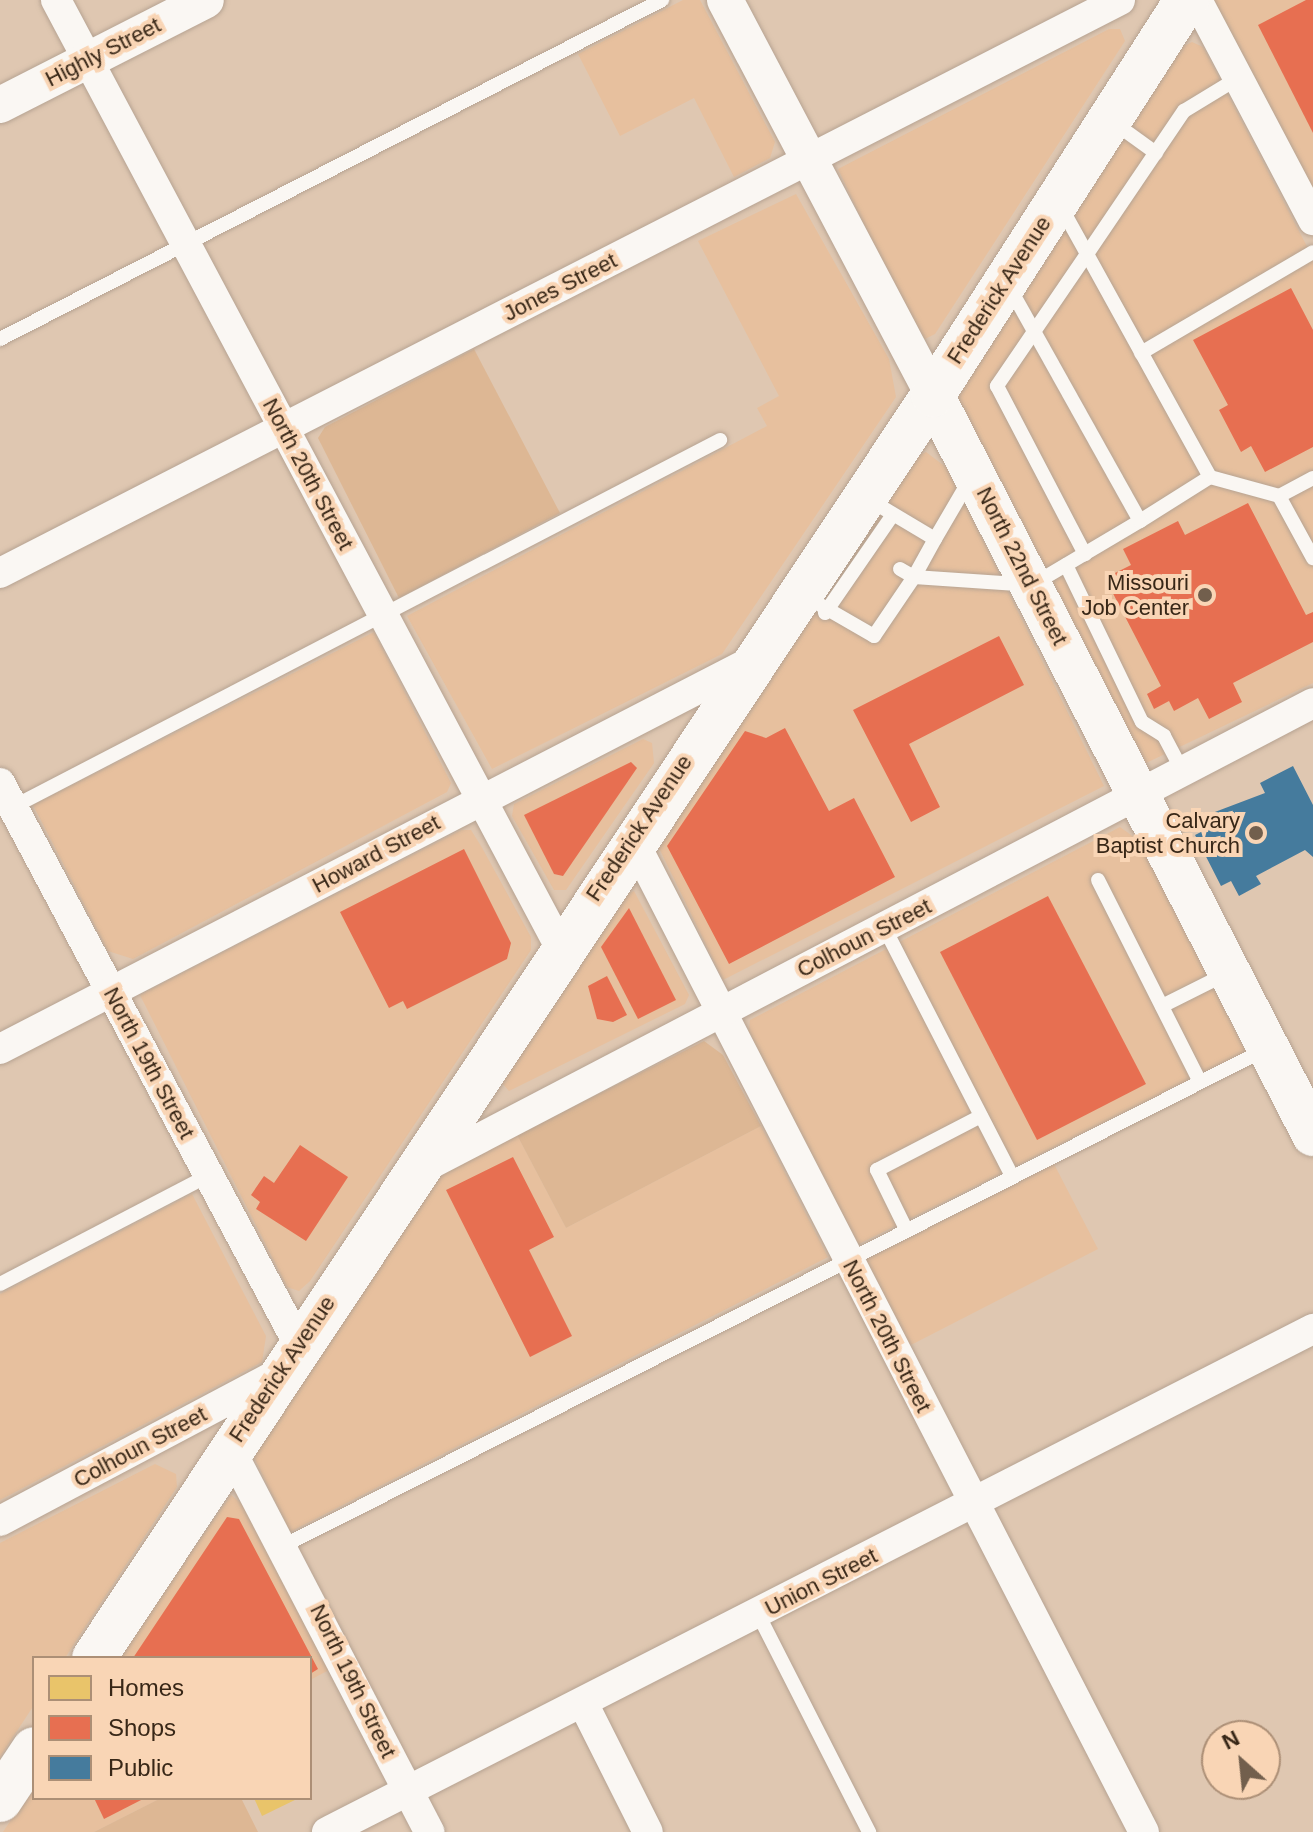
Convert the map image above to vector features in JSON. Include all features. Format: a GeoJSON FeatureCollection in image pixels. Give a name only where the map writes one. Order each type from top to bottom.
{"type":"FeatureCollection","features":[{"type":"Feature","properties":{"kind":"main road","name":"Frederick Avenue"},"geometry":{"type":"LineString","coordinates":[[95,1656],[229,1447],[415,1172],[632,838],[753,661],[812,602],[878,506],[933,395],[1004,279],[1187,0]]}},
{"type":"Feature","properties":{"kind":"main road","name":"North 22nd Street"},"geometry":{"type":"LineString","coordinates":[[933,395],[974,472],[1049,575],[1140,794],[1313,1135]]}},
{"type":"Feature","properties":{"kind":"main road"},"geometry":{"type":"LineString","coordinates":[[0,1800],[32,1752]]}},
{"type":"Feature","properties":{"kind":"street","name":"North 20th Street"},"geometry":{"type":"LineString","coordinates":[[56,0],[560,947]]}},
{"type":"Feature","properties":{"kind":"street","name":"Highly Street"},"geometry":{"type":"LineString","coordinates":[[0,105],[206,0]]}},
{"type":"Feature","properties":{"kind":"street","name":"North 22nd Street"},"geometry":{"type":"LineString","coordinates":[[725,0],[933,395]]}},
{"type":"Feature","properties":{"kind":"street","name":"Jones Street"},"geometry":{"type":"LineString","coordinates":[[0,573],[285,430],[1120,0]]}},
{"type":"Feature","properties":{"kind":"street"},"geometry":{"type":"LineString","coordinates":[[1197,0],[1313,220]]}},
{"type":"Feature","properties":{"kind":"street","name":"Howard Street"},"geometry":{"type":"LineString","coordinates":[[0,1049],[753,661]]}},
{"type":"Feature","properties":{"kind":"street","name":"Colhoun Street"},"geometry":{"type":"LineString","coordinates":[[415,1172],[1313,703]]}},
{"type":"Feature","properties":{"kind":"street","name":"North 19th Street"},"geometry":{"type":"LineString","coordinates":[[4,801],[209,1175],[289,1358]]}},
{"type":"Feature","properties":{"kind":"street","name":"North 20th Street"},"geometry":{"type":"LineString","coordinates":[[632,838],[724,1010],[847,1259],[1144,1832]]}},
{"type":"Feature","properties":{"kind":"street","name":"Union Street"},"geometry":{"type":"LineString","coordinates":[[327,1832],[1313,1329]]}},
{"type":"Feature","properties":{"kind":"street","name":"Colhoun Street"},"geometry":{"type":"LineString","coordinates":[[0,1521],[289,1358]]}},
{"type":"Feature","properties":{"kind":"street","name":"North 19th Street"},"geometry":{"type":"LineString","coordinates":[[229,1447],[285,1545],[429,1832]]}},
{"type":"Feature","properties":{"kind":"street"},"geometry":{"type":"LineString","coordinates":[[583,1703],[648,1832]]}},
{"type":"Feature","properties":{"kind":"lane"},"geometry":{"type":"LineString","coordinates":[[0,339],[662,0]]}},
{"type":"Feature","properties":{"kind":"lane"},"geometry":{"type":"LineString","coordinates":[[1085,554],[997,386],[1031,326],[1087,254],[1184,111],[1238,78]]}},
{"type":"Feature","properties":{"kind":"lane"},"geometry":{"type":"LineString","coordinates":[[1109,120],[1156,153]]}},
{"type":"Feature","properties":{"kind":"lane"},"geometry":{"type":"LineString","coordinates":[[1057,199],[1210,477],[1279,496],[1313,478]]}},
{"type":"Feature","properties":{"kind":"lane"},"geometry":{"type":"LineString","coordinates":[[1141,353],[1313,252]]}},
{"type":"Feature","properties":{"kind":"lane"},"geometry":{"type":"LineString","coordinates":[[1004,279],[1140,521]]}},
{"type":"Feature","properties":{"kind":"lane"},"geometry":{"type":"LineString","coordinates":[[4,801],[385,618],[720,440]]}},
{"type":"Feature","properties":{"kind":"lane"},"geometry":{"type":"LineString","coordinates":[[812,602],[874,636],[890,599],[914,577],[974,472]]}},
{"type":"Feature","properties":{"kind":"lane"},"geometry":{"type":"LineString","coordinates":[[900,569],[914,577],[1049,575],[1210,477]]}},
{"type":"Feature","properties":{"kind":"lane"},"geometry":{"type":"LineString","coordinates":[[1279,496],[1313,558]]}},
{"type":"Feature","properties":{"kind":"lane"},"geometry":{"type":"LineString","coordinates":[[812,602],[856,578],[873,552],[878,506],[935,539]]}},
{"type":"Feature","properties":{"kind":"lane"},"geometry":{"type":"LineString","coordinates":[[1049,575],[1142,722],[1164,736],[1183,772]]}},
{"type":"Feature","properties":{"kind":"lane"},"geometry":{"type":"LineString","coordinates":[[1098,880],[1200,1082]]}},
{"type":"Feature","properties":{"kind":"lane"},"geometry":{"type":"LineString","coordinates":[[884,927],[1012,1176]]}},
{"type":"Feature","properties":{"kind":"lane"},"geometry":{"type":"LineString","coordinates":[[1162,1006],[1230,971]]}},
{"type":"Feature","properties":{"kind":"lane"},"geometry":{"type":"LineString","coordinates":[[285,1545],[1269,1047]]}},
{"type":"Feature","properties":{"kind":"lane"},"geometry":{"type":"LineString","coordinates":[[906,1229],[877,1170],[981,1116]]}},
{"type":"Feature","properties":{"kind":"lane"},"geometry":{"type":"LineString","coordinates":[[0,1284],[209,1175]]}},
{"type":"Feature","properties":{"kind":"lane"},"geometry":{"type":"LineString","coordinates":[[758,1614],[869,1832]]}},
{"type":"Feature","properties":{"kind":"shaded area"},"geometry":{"type":"Polygon","coordinates":[[[683,0],[700,0],[775,142],[770,158],[734,177],[694,98],[620,136],[578,54],[683,0]]]}},
{"type":"Feature","properties":{"kind":"shaded area"},"geometry":{"type":"Polygon","coordinates":[[[1213,0],[1313,0],[1313,198],[1213,0]]]}},
{"type":"Feature","properties":{"kind":"shaded area"},"geometry":{"type":"Polygon","coordinates":[[[1109,29],[1120,29],[1125,41],[935,334],[925,339],[914,331],[838,169],[1109,29]]]}},
{"type":"Feature","properties":{"kind":"shaded area"},"geometry":{"type":"Polygon","coordinates":[[[1192,42],[1203,47],[1313,258],[1313,683],[1144,764],[955,401],[1182,47],[1192,42]]]}},
{"type":"Feature","properties":{"kind":"shaded area"},"geometry":{"type":"Polygon","coordinates":[[[796,194],[889,359],[896,397],[722,654],[492,769],[407,616],[767,426],[757,408],[779,396],[698,241],[796,194]]]}},
{"type":"Feature","properties":{"kind":"shaded area"},"geometry":{"type":"Polygon","coordinates":[[[474,349],[560,513],[399,598],[318,438],[325,427],[474,349]]]}},
{"type":"Feature","properties":{"kind":"shaded area"},"geometry":{"type":"Polygon","coordinates":[[[926,452],[947,468],[1104,786],[723,980],[657,844],[912,458],[926,452]]]}},
{"type":"Feature","properties":{"kind":"shaded area"},"geometry":{"type":"Polygon","coordinates":[[[374,632],[451,783],[447,792],[133,959],[108,951],[33,805],[374,632]]]}},
{"type":"Feature","properties":{"kind":"shaded area"},"geometry":{"type":"Polygon","coordinates":[[[643,739],[652,743],[654,763],[566,890],[554,890],[512,816],[514,804],[643,739]]]}},
{"type":"Feature","properties":{"kind":"shaded area"},"geometry":{"type":"Polygon","coordinates":[[[1120,827],[1138,840],[1246,1052],[855,1246],[749,1032],[750,1020],[1120,827]]]}},
{"type":"Feature","properties":{"kind":"shaded area"},"geometry":{"type":"Polygon","coordinates":[[[461,830],[471,830],[481,846],[531,937],[531,950],[310,1281],[299,1291],[287,1287],[140,995],[461,830]]]}},
{"type":"Feature","properties":{"kind":"shaded area"},"geometry":{"type":"Polygon","coordinates":[[[634,891],[689,995],[685,1004],[509,1091],[502,1083],[622,896],[634,891]]]}},
{"type":"Feature","properties":{"kind":"shaded area"},"geometry":{"type":"Polygon","coordinates":[[[704,1041],[723,1055],[761,1126],[566,1228],[517,1135],[704,1041]]]}},
{"type":"Feature","properties":{"kind":"shaded area"},"geometry":{"type":"Polygon","coordinates":[[[761,1126],[828,1257],[290,1532],[250,1449],[440,1176],[517,1135],[566,1228],[761,1126]]]}},
{"type":"Feature","properties":{"kind":"shaded area"},"geometry":{"type":"Polygon","coordinates":[[[1054,1164],[1098,1249],[907,1347],[863,1261],[1054,1164]]]}},
{"type":"Feature","properties":{"kind":"shaded area"},"geometry":{"type":"Polygon","coordinates":[[[192,1194],[266,1336],[262,1362],[0,1500],[0,1294],[192,1194]]]}},
{"type":"Feature","properties":{"kind":"shaded area"},"geometry":{"type":"Polygon","coordinates":[[[155,1464],[176,1474],[177,1487],[66,1656],[32,1656],[32,1708],[0,1757],[0,1543],[155,1464]]]}},
{"type":"Feature","properties":{"kind":"shaded area"},"geometry":{"type":"Polygon","coordinates":[[[231,1495],[247,1508],[331,1669],[312,1679],[312,1656],[119,1656],[231,1495]]]}},
{"type":"Feature","properties":{"kind":"shaded area"},"geometry":{"type":"Polygon","coordinates":[[[32,1788],[32,1800],[157,1800],[94,1832],[3,1832],[32,1788]]]}},
{"type":"Feature","properties":{"kind":"shaded area"},"geometry":{"type":"Polygon","coordinates":[[[157,1800],[242,1800],[258,1832],[94,1832],[157,1800]]]}},
{"type":"Feature","properties":{"kind":"building: Homes"},"geometry":{"type":"Polygon","coordinates":[[[255,1800],[295,1800],[262,1816],[255,1800]]]}},
{"type":"Feature","properties":{"kind":"building: Shops"},"geometry":{"type":"Polygon","coordinates":[[[1306,0],[1313,0],[1313,133],[1258,25],[1306,0]]]}},
{"type":"Feature","properties":{"kind":"building: Shops"},"geometry":{"type":"Polygon","coordinates":[[[1291,288],[1313,330],[1313,447],[1265,472],[1251,446],[1241,452],[1219,410],[1228,405],[1193,340],[1291,288]]]}},
{"type":"Feature","properties":{"kind":"building: Shops","name":"Missouri Job Center"},"geometry":{"type":"Polygon","coordinates":[[[1248,503],[1306,615],[1313,612],[1313,642],[1233,683],[1242,702],[1209,719],[1198,698],[1174,711],[1169,701],[1154,709],[1147,694],[1161,686],[1105,578],[1131,565],[1123,549],[1178,521],[1185,535],[1248,503]]]}},
{"type":"Feature","properties":{"kind":"building: Shops"},"geometry":{"type":"Polygon","coordinates":[[[999,636],[1024,685],[909,744],[940,807],[911,822],[853,710],[999,636]]]}},
{"type":"Feature","properties":{"kind":"building: Shops"},"geometry":{"type":"Polygon","coordinates":[[[785,728],[829,811],[854,798],[895,877],[729,964],[667,846],[745,731],[766,738],[785,728]]]}},
{"type":"Feature","properties":{"kind":"building: Shops"},"geometry":{"type":"Polygon","coordinates":[[[631,762],[637,768],[563,876],[554,874],[524,815],[631,762]]]}},
{"type":"Feature","properties":{"kind":"building: Shops"},"geometry":{"type":"Polygon","coordinates":[[[464,849],[511,943],[507,959],[407,1009],[403,1001],[389,1008],[340,912],[464,849]]]}},
{"type":"Feature","properties":{"kind":"building: Shops"},"geometry":{"type":"Polygon","coordinates":[[[1048,896],[1146,1084],[1037,1140],[940,952],[1048,896]]]}},
{"type":"Feature","properties":{"kind":"building: Shops"},"geometry":{"type":"Polygon","coordinates":[[[629,908],[676,1000],[638,1019],[601,947],[629,908]]]}},
{"type":"Feature","properties":{"kind":"building: Shops"},"geometry":{"type":"Polygon","coordinates":[[[607,976],[627,1015],[613,1022],[597,1019],[588,986],[607,976]]]}},
{"type":"Feature","properties":{"kind":"building: Shops"},"geometry":{"type":"Polygon","coordinates":[[[300,1145],[348,1177],[306,1241],[256,1209],[260,1202],[251,1195],[264,1176],[274,1183],[300,1145]]]}},
{"type":"Feature","properties":{"kind":"building: Shops"},"geometry":{"type":"Polygon","coordinates":[[[513,1157],[554,1237],[529,1250],[572,1336],[530,1357],[446,1190],[513,1157]]]}},
{"type":"Feature","properties":{"kind":"building: Shops"},"geometry":{"type":"Polygon","coordinates":[[[227,1517],[239,1519],[311,1656],[134,1656],[227,1517]]]}},
{"type":"Feature","properties":{"kind":"building: Shops"},"geometry":{"type":"Polygon","coordinates":[[[312,1658],[318,1669],[312,1673],[312,1658]]]}},
{"type":"Feature","properties":{"kind":"building: Shops"},"geometry":{"type":"Polygon","coordinates":[[[95,1800],[141,1800],[104,1819],[95,1800]]]}},
{"type":"Feature","properties":{"kind":"building: Public","name":"Calvary Baptist Church"},"geometry":{"type":"Polygon","coordinates":[[[1293,766],[1313,805],[1313,857],[1305,850],[1256,876],[1261,884],[1239,896],[1231,881],[1221,886],[1195,835],[1205,830],[1199,818],[1265,793],[1260,783],[1293,766]]]}},
{"type":"Feature","properties":{"kind":"place","name":"Missouri Job Center"},"geometry":{"type":"Point","coordinates":[1205,595]}},
{"type":"Feature","properties":{"kind":"place","name":"Calvary Baptist Church"},"geometry":{"type":"Point","coordinates":[1256,833]}}]}
